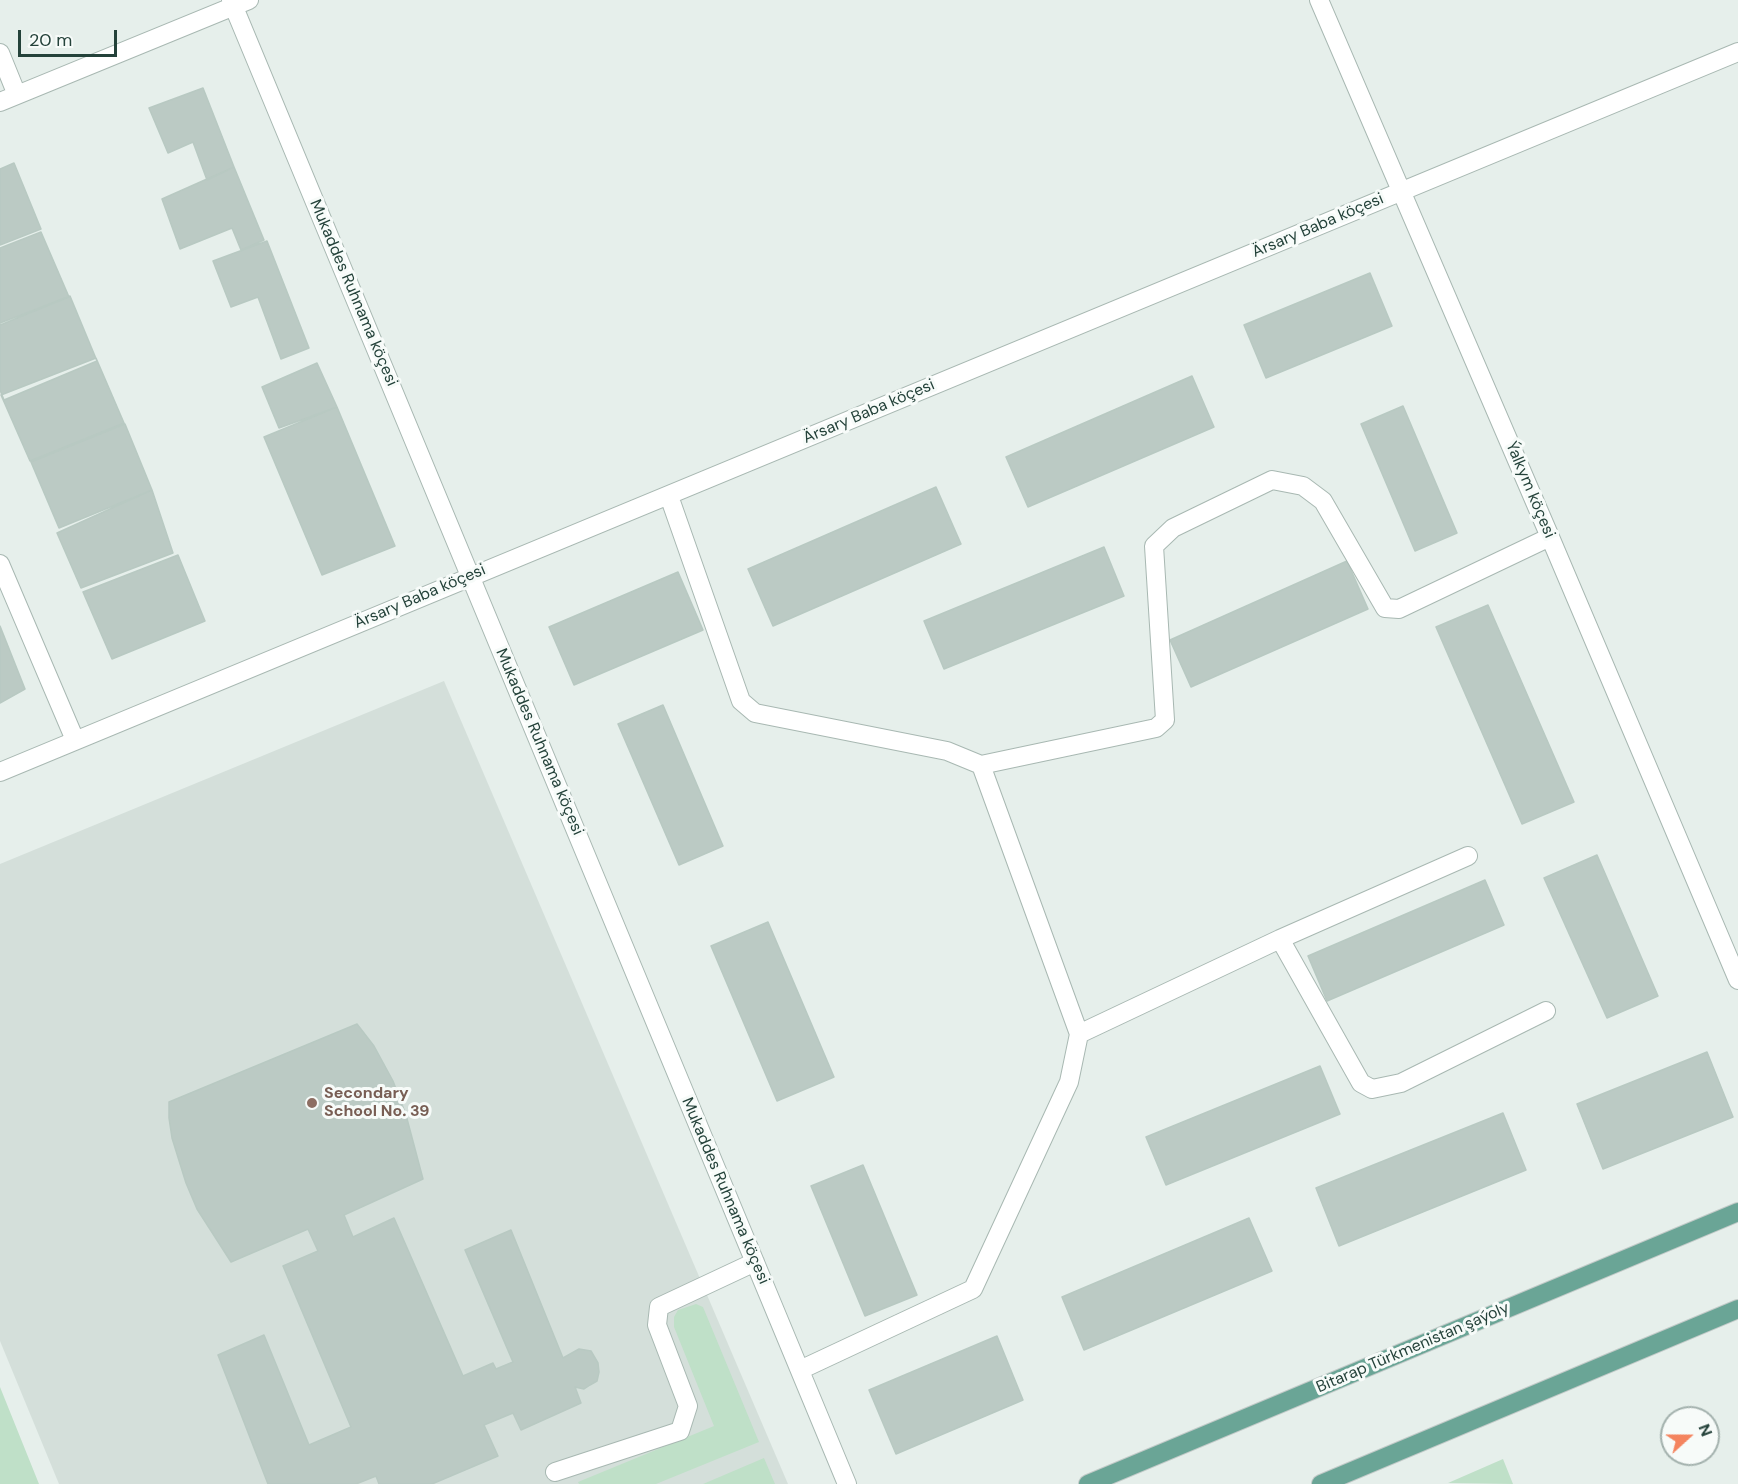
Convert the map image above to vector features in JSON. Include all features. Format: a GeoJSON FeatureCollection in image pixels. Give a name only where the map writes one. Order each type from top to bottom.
{"type":"FeatureCollection","features":[{"type":"Feature","properties":{"kind":"main road","name":"Bitarap Türkmenistan şaýoly"},"geometry":{"type":"LineString","coordinates":[[1088,1484],[1738,1212]]}},
{"type":"Feature","properties":{"kind":"main road"},"geometry":{"type":"LineString","coordinates":[[1321,1484],[1738,1309]]}},
{"type":"Feature","properties":{"kind":"street","name":"Ýalkym köçesi"},"geometry":{"type":"LineString","coordinates":[[1319,0],[1738,980]]}},
{"type":"Feature","properties":{"kind":"street"},"geometry":{"type":"LineString","coordinates":[[0,53],[8,99],[238,2]]}},
{"type":"Feature","properties":{"kind":"street","name":"Mukaddes Ruhnama köçesi"},"geometry":{"type":"LineString","coordinates":[[238,2],[470,576],[847,1484]]}},
{"type":"Feature","properties":{"kind":"street","name":"Ärsary Baba köçesi"},"geometry":{"type":"LineString","coordinates":[[0,772],[1738,52]]}},
{"type":"Feature","properties":{"kind":"street"},"geometry":{"type":"LineString","coordinates":[[669,496],[741,701],[755,713],[947,751],[981,765],[1156,728],[1165,720],[1154,546],[1173,528],[1272,480],[1303,486],[1323,501],[1385,608],[1399,609],[1550,537]]}},
{"type":"Feature","properties":{"kind":"street"},"geometry":{"type":"LineString","coordinates":[[0,564],[75,741]]}},
{"type":"Feature","properties":{"kind":"street"},"geometry":{"type":"LineString","coordinates":[[800,1370],[973,1289],[1069,1082],[1079,1034],[981,765]]}},
{"type":"Feature","properties":{"kind":"street"},"geometry":{"type":"LineString","coordinates":[[1079,1034],[1280,939],[1468,856]]}},
{"type":"Feature","properties":{"kind":"street"},"geometry":{"type":"LineString","coordinates":[[1280,939],[1361,1083],[1372,1089],[1401,1083],[1545,1011]]}},
{"type":"Feature","properties":{"kind":"street"},"geometry":{"type":"LineString","coordinates":[[555,1472],[681,1431],[688,1406],[657,1325],[659,1307],[755,1262]]}},
{"type":"Feature","properties":{"kind":"shaded area","name":"Secondary School No. 39"},"geometry":{"type":"Polygon","coordinates":[[[444,681],[788,1484],[59,1484],[0,1341],[0,864],[444,681]]]}},
{"type":"Feature","properties":{"kind":"green space"},"geometry":{"type":"Polygon","coordinates":[[[696,1304],[703,1307],[759,1442],[656,1484],[579,1484],[578,1482],[714,1426],[674,1327],[674,1317],[678,1310],[696,1304]]]}},
{"type":"Feature","properties":{"kind":"green space"},"geometry":{"type":"Polygon","coordinates":[[[0,1387],[39,1484],[0,1484],[0,1387]]]}},
{"type":"Feature","properties":{"kind":"green space"},"geometry":{"type":"Polygon","coordinates":[[[764,1458],[775,1484],[703,1484],[764,1458]]]}},
{"type":"Feature","properties":{"kind":"green space"},"geometry":{"type":"Polygon","coordinates":[[[1503,1459],[1513,1484],[1448,1483],[1503,1459]]]}},
{"type":"Feature","properties":{"kind":"building"},"geometry":{"type":"Polygon","coordinates":[[[203,88],[234,167],[207,180],[193,142],[168,153],[149,108],[203,88]]]}},
{"type":"Feature","properties":{"kind":"building"},"geometry":{"type":"Polygon","coordinates":[[[14,163],[41,229],[0,245],[0,169],[14,163]]]}},
{"type":"Feature","properties":{"kind":"building"},"geometry":{"type":"Polygon","coordinates":[[[234,167],[264,240],[241,250],[232,228],[180,249],[162,199],[234,167]]]}},
{"type":"Feature","properties":{"kind":"building"},"geometry":{"type":"Polygon","coordinates":[[[41,232],[69,297],[0,325],[0,248],[41,232]]]}},
{"type":"Feature","properties":{"kind":"building"},"geometry":{"type":"Polygon","coordinates":[[[267,241],[309,348],[281,359],[258,297],[231,307],[213,261],[267,241]]]}},
{"type":"Feature","properties":{"kind":"building"},"geometry":{"type":"Polygon","coordinates":[[[1370,273],[1392,326],[1266,378],[1244,325],[1370,273]]]}},
{"type":"Feature","properties":{"kind":"building"},"geometry":{"type":"Polygon","coordinates":[[[70,296],[97,361],[4,400],[0,390],[0,323],[70,296]]]}},
{"type":"Feature","properties":{"kind":"building"},"geometry":{"type":"Polygon","coordinates":[[[96,358],[124,423],[30,461],[1,395],[96,358]]]}},
{"type":"Feature","properties":{"kind":"building"},"geometry":{"type":"Polygon","coordinates":[[[317,363],[337,407],[279,428],[262,387],[317,363]]]}},
{"type":"Feature","properties":{"kind":"building"},"geometry":{"type":"Polygon","coordinates":[[[1192,376],[1214,427],[1028,507],[1006,457],[1192,376]]]}},
{"type":"Feature","properties":{"kind":"building"},"geometry":{"type":"Polygon","coordinates":[[[1403,406],[1457,533],[1415,551],[1361,424],[1403,406]]]}},
{"type":"Feature","properties":{"kind":"building"},"geometry":{"type":"Polygon","coordinates":[[[337,407],[395,546],[322,575],[264,437],[337,407]]]}},
{"type":"Feature","properties":{"kind":"building"},"geometry":{"type":"Polygon","coordinates":[[[125,424],[152,490],[59,528],[31,462],[125,424]]]}},
{"type":"Feature","properties":{"kind":"building"},"geometry":{"type":"Polygon","coordinates":[[[936,487],[961,544],[773,626],[748,569],[936,487]]]}},
{"type":"Feature","properties":{"kind":"building"},"geometry":{"type":"Polygon","coordinates":[[[152,490],[173,553],[81,588],[57,533],[152,490]]]}},
{"type":"Feature","properties":{"kind":"building"},"geometry":{"type":"Polygon","coordinates":[[[1104,547],[1124,596],[944,669],[924,621],[1104,547]]]}},
{"type":"Feature","properties":{"kind":"building"},"geometry":{"type":"Polygon","coordinates":[[[178,555],[205,621],[112,659],[83,592],[178,555]]]}},
{"type":"Feature","properties":{"kind":"building"},"geometry":{"type":"Polygon","coordinates":[[[1347,561],[1368,609],[1191,687],[1170,640],[1347,561]]]}},
{"type":"Feature","properties":{"kind":"building"},"geometry":{"type":"Polygon","coordinates":[[[678,572],[703,630],[574,685],[549,627],[678,572]]]}},
{"type":"Feature","properties":{"kind":"building"},"geometry":{"type":"Polygon","coordinates":[[[1488,605],[1574,802],[1522,824],[1436,627],[1488,605]]]}},
{"type":"Feature","properties":{"kind":"building"},"geometry":{"type":"Polygon","coordinates":[[[0,626],[25,689],[0,703],[0,626]]]}},
{"type":"Feature","properties":{"kind":"building"},"geometry":{"type":"Polygon","coordinates":[[[663,705],[723,846],[679,865],[618,724],[663,705]]]}},
{"type":"Feature","properties":{"kind":"building"},"geometry":{"type":"Polygon","coordinates":[[[1597,855],[1658,996],[1607,1018],[1544,878],[1597,855]]]}},
{"type":"Feature","properties":{"kind":"building"},"geometry":{"type":"Polygon","coordinates":[[[1485,880],[1504,925],[1327,1001],[1308,956],[1485,880]]]}},
{"type":"Feature","properties":{"kind":"building"},"geometry":{"type":"Polygon","coordinates":[[[768,922],[834,1077],[777,1101],[711,946],[768,922]]]}},
{"type":"Feature","properties":{"kind":"building"},"geometry":{"type":"Polygon","coordinates":[[[357,1024],[374,1046],[393,1081],[406,1115],[423,1179],[344,1215],[353,1237],[394,1218],[463,1376],[493,1363],[496,1369],[513,1362],[465,1250],[511,1230],[563,1358],[579,1349],[591,1351],[598,1363],[599,1372],[597,1381],[584,1389],[575,1387],[581,1403],[521,1430],[513,1413],[484,1425],[498,1456],[432,1484],[379,1484],[376,1476],[356,1484],[268,1484],[218,1355],[264,1335],[309,1445],[351,1427],[283,1266],[318,1251],[308,1229],[231,1262],[197,1209],[186,1183],[172,1138],[169,1102],[357,1024]]]}},
{"type":"Feature","properties":{"kind":"building"},"geometry":{"type":"Polygon","coordinates":[[[1707,1052],[1733,1117],[1603,1169],[1577,1104],[1707,1052]]]}},
{"type":"Feature","properties":{"kind":"building"},"geometry":{"type":"Polygon","coordinates":[[[1320,1066],[1340,1114],[1166,1185],[1146,1137],[1320,1066]]]}},
{"type":"Feature","properties":{"kind":"building"},"geometry":{"type":"Polygon","coordinates":[[[1503,1113],[1526,1170],[1339,1246],[1316,1188],[1503,1113]]]}},
{"type":"Feature","properties":{"kind":"building"},"geometry":{"type":"Polygon","coordinates":[[[863,1165],[917,1295],[865,1316],[811,1186],[863,1165]]]}},
{"type":"Feature","properties":{"kind":"building"},"geometry":{"type":"Polygon","coordinates":[[[1249,1218],[1272,1271],[1084,1350],[1062,1297],[1249,1218]]]}},
{"type":"Feature","properties":{"kind":"building"},"geometry":{"type":"Polygon","coordinates":[[[997,1336],[1023,1400],[896,1454],[869,1390],[997,1336]]]}},
{"type":"Feature","properties":{"kind":"place","name":"Secondary School No. 39"},"geometry":{"type":"Point","coordinates":[312,1103]}}]}
